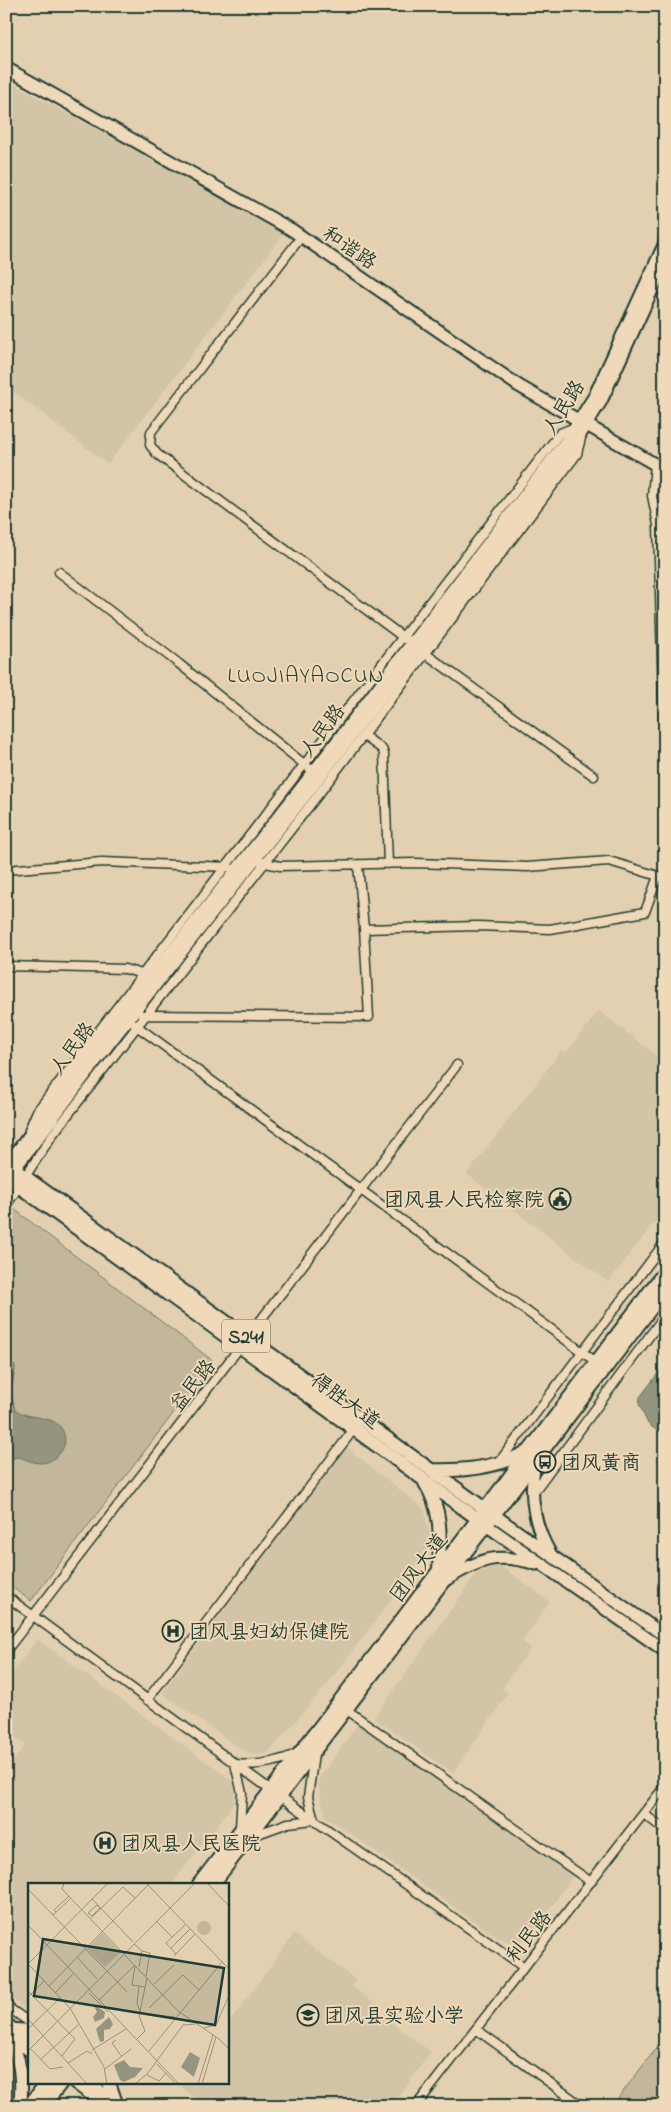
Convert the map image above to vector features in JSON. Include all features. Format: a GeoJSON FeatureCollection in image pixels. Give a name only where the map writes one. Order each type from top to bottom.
{"type":"FeatureCollection","features":[{"type":"Feature","properties":{"kind":"main road","name":"得胜大道"},"geometry":{"type":"LineString","coordinates":[[8,1171],[486,1517]]}},
{"type":"Feature","properties":{"kind":"main road","name":"团风大道"},"geometry":{"type":"LineString","coordinates":[[532,1456],[596,1362],[665,1271]]}},
{"type":"Feature","properties":{"kind":"main road","name":"团风大道"},"geometry":{"type":"LineString","coordinates":[[199,1883],[245,1833],[276,1794],[314,1754],[443,1575],[532,1456],[665,1290]]}},
{"type":"Feature","properties":{"kind":"main road","name":"得胜大道"},"geometry":{"type":"LineString","coordinates":[[245,1343],[354,1429],[426,1474]]}},
{"type":"Feature","properties":{"kind":"main road"},"geometry":{"type":"LineString","coordinates":[[443,1575],[439,1514],[426,1474],[471,1470],[532,1456]]}},
{"type":"Feature","properties":{"kind":"main road","name":"团风大道"},"geometry":{"type":"LineString","coordinates":[[276,1794],[300,1752],[443,1575]]}},
{"type":"Feature","properties":{"kind":"main road","name":"团风大道"},"geometry":{"type":"LineString","coordinates":[[214,1883],[245,1833]]}},
{"type":"Feature","properties":{"kind":"main road"},"geometry":{"type":"LineString","coordinates":[[20,2106],[22,2092],[21,2069],[9,2031],[28,2030]]}},
{"type":"Feature","properties":{"kind":"main road"},"geometry":{"type":"LineString","coordinates":[[29,2106],[45,2084]]}},
{"type":"Feature","properties":{"kind":"main road"},"geometry":{"type":"LineString","coordinates":[[43,2106],[60,2084]]}},
{"type":"Feature","properties":{"kind":"main road"},"geometry":{"type":"LineString","coordinates":[[109,2084],[114,2105]]}},
{"type":"Feature","properties":{"kind":"street","name":"和谐路"},"geometry":{"type":"LineString","coordinates":[[6,68],[302,236],[519,386],[581,426],[660,467]]}},
{"type":"Feature","properties":{"kind":"street"},"geometry":{"type":"LineString","coordinates":[[302,236],[151,432],[150,445],[157,454],[414,646],[594,776]]}},
{"type":"Feature","properties":{"kind":"street","name":"人民路"},"geometry":{"type":"LineString","coordinates":[[581,426],[665,243]]}},
{"type":"Feature","properties":{"kind":"street","name":"人民路"},"geometry":{"type":"LineString","coordinates":[[8,1171],[259,862],[414,646],[601,401],[665,262]]}},
{"type":"Feature","properties":{"kind":"street"},"geometry":{"type":"LineString","coordinates":[[132,1020],[145,1015],[259,862],[364,736],[414,646],[560,433],[581,426]]}},
{"type":"Feature","properties":{"kind":"street"},"geometry":{"type":"LineString","coordinates":[[660,467],[652,496],[658,525],[665,765]]}},
{"type":"Feature","properties":{"kind":"street"},"geometry":{"type":"LineString","coordinates":[[26,1141],[37,1111],[225,867],[309,768],[178,663],[59,572]]}},
{"type":"Feature","properties":{"kind":"street","name":"人民路"},"geometry":{"type":"LineString","coordinates":[[8,1171],[26,1141],[105,1036],[238,868],[309,768],[414,646]]}},
{"type":"Feature","properties":{"kind":"street"},"geometry":{"type":"LineString","coordinates":[[364,736],[382,749],[384,754],[388,864]]}},
{"type":"Feature","properties":{"kind":"street"},"geometry":{"type":"LineString","coordinates":[[259,862],[280,866],[388,864],[527,867],[609,861],[661,877],[644,912],[559,928],[536,929],[478,926],[364,929]]}},
{"type":"Feature","properties":{"kind":"street"},"geometry":{"type":"LineString","coordinates":[[6,870],[102,862],[238,868]]}},
{"type":"Feature","properties":{"kind":"street"},"geometry":{"type":"LineString","coordinates":[[6,1206],[132,1020],[145,1015],[369,1017],[358,865]]}},
{"type":"Feature","properties":{"kind":"street"},"geometry":{"type":"LineString","coordinates":[[6,966],[125,968],[142,974]]}},
{"type":"Feature","properties":{"kind":"street"},"geometry":{"type":"LineString","coordinates":[[132,1020],[361,1191],[596,1362]]}},
{"type":"Feature","properties":{"kind":"street","name":"益民路"},"geometry":{"type":"LineString","coordinates":[[6,1652],[245,1343],[456,1065]]}},
{"type":"Feature","properties":{"kind":"street"},"geometry":{"type":"LineString","coordinates":[[498,1464],[665,1242]]}},
{"type":"Feature","properties":{"kind":"street"},"geometry":{"type":"LineString","coordinates":[[532,1494],[665,1314]]}},
{"type":"Feature","properties":{"kind":"street"},"geometry":{"type":"LineString","coordinates":[[147,1700],[354,1429]]}},
{"type":"Feature","properties":{"kind":"street"},"geometry":{"type":"LineString","coordinates":[[443,1575],[494,1558],[548,1562],[532,1494],[532,1456]]}},
{"type":"Feature","properties":{"kind":"street","name":"得胜大道"},"geometry":{"type":"LineString","coordinates":[[486,1517],[665,1651]]}},
{"type":"Feature","properties":{"kind":"street","name":"得胜大道"},"geometry":{"type":"LineString","coordinates":[[548,1562],[665,1636]]}},
{"type":"Feature","properties":{"kind":"street"},"geometry":{"type":"LineString","coordinates":[[6,1596],[276,1794],[524,1967]]}},
{"type":"Feature","properties":{"kind":"street"},"geometry":{"type":"LineString","coordinates":[[347,1710],[591,1882]]}},
{"type":"Feature","properties":{"kind":"street"},"geometry":{"type":"LineString","coordinates":[[235,1764],[253,1765],[271,1762],[300,1752]]}},
{"type":"Feature","properties":{"kind":"street"},"geometry":{"type":"LineString","coordinates":[[314,1754],[308,1797],[314,1820]]}},
{"type":"Feature","properties":{"kind":"street"},"geometry":{"type":"LineString","coordinates":[[235,1764],[242,1793],[245,1833],[288,1823],[314,1820]]}},
{"type":"Feature","properties":{"kind":"street","name":"利民路"},"geometry":{"type":"LineString","coordinates":[[416,2106],[665,1786]]}},
{"type":"Feature","properties":{"kind":"street"},"geometry":{"type":"LineString","coordinates":[[644,1814],[665,1830]]}},
{"type":"Feature","properties":{"kind":"street"},"geometry":{"type":"LineString","coordinates":[[6,2006],[28,2021]]}},
{"type":"Feature","properties":{"kind":"street"},"geometry":{"type":"LineString","coordinates":[[476,2029],[582,2106]]}},
{"type":"Feature","properties":{"kind":"street"},"geometry":{"type":"LineString","coordinates":[[9,2031],[28,2040]]}},
{"type":"Feature","properties":{"kind":"street"},"geometry":{"type":"LineString","coordinates":[[9,2031],[28,2049]]}},
{"type":"Feature","properties":{"kind":"street"},"geometry":{"type":"LineString","coordinates":[[77,2084],[114,2105]]}},
{"type":"Feature","properties":{"kind":"street"},"geometry":{"type":"LineString","coordinates":[[90,2084],[114,2105]]}},
{"type":"Feature","properties":{"kind":"shaded area"},"geometry":{"type":"Polygon","coordinates":[[[6,80],[285,232],[108,464],[14,392],[6,401],[6,80]]]}},
{"type":"Feature","properties":{"kind":"shaded area"},"geometry":{"type":"Polygon","coordinates":[[[599,1011],[665,1062],[665,1209],[608,1282],[467,1174],[562,1050],[566,1053],[599,1011]]]}},
{"type":"Feature","properties":{"kind":"shaded area"},"geometry":{"type":"Polygon","coordinates":[[[10,1206],[213,1361],[31,1601],[6,1583],[6,1212],[10,1206]]]}},
{"type":"Feature","properties":{"kind":"shaded area"},"geometry":{"type":"Polygon","coordinates":[[[6,1359],[15,1366],[11,1393],[15,1409],[21,1413],[49,1420],[61,1427],[65,1440],[64,1445],[59,1454],[50,1461],[37,1463],[17,1457],[11,1459],[6,1470],[6,1359]]]}},
{"type":"Feature","properties":{"kind":"shaded area"},"geometry":{"type":"Polygon","coordinates":[[[665,1364],[665,1433],[659,1432],[648,1424],[639,1404],[640,1397],[665,1364]]]}},
{"type":"Feature","properties":{"kind":"shaded area"},"geometry":{"type":"Polygon","coordinates":[[[346,1447],[424,1509],[432,1545],[327,1685],[269,1752],[258,1755],[248,1754],[162,1693],[346,1447]]]}},
{"type":"Feature","properties":{"kind":"shaded area"},"geometry":{"type":"Polygon","coordinates":[[[501,1566],[550,1602],[522,1641],[531,1648],[502,1688],[508,1693],[453,1773],[374,1718],[477,1573],[501,1566]]]}},
{"type":"Feature","properties":{"kind":"shaded area","name":"团风县人民医院"},"geometry":{"type":"Polygon","coordinates":[[[37,1639],[233,1781],[235,1802],[173,1883],[28,1883],[28,2011],[6,1995],[6,1771],[25,1745],[6,1731],[6,1682],[37,1639]]]}},
{"type":"Feature","properties":{"kind":"shaded area"},"geometry":{"type":"Polygon","coordinates":[[[359,1722],[574,1874],[529,1939],[511,1942],[498,1938],[326,1817],[318,1780],[359,1722]]]}},
{"type":"Feature","properties":{"kind":"shaded area","name":"团风县实验小学"},"geometry":{"type":"Polygon","coordinates":[[[294,1934],[356,1980],[352,1986],[374,2003],[370,2007],[431,2052],[391,2106],[205,2106],[181,2087],[182,2084],[229,2084],[229,2023],[294,1934]]]}},
{"type":"Feature","properties":{"kind":"shaded area"},"geometry":{"type":"Polygon","coordinates":[[[665,2037],[665,2106],[612,2106],[665,2037]]]}},
{"type":"Feature","properties":{"kind":"place","name":"团风县人民检察院"},"geometry":{"type":"Point","coordinates":[560,1199]}},
{"type":"Feature","properties":{"kind":"place","name":"团风黄商"},"geometry":{"type":"Point","coordinates":[545,1462]}},
{"type":"Feature","properties":{"kind":"place","name":"团风县妇幼保健院"},"geometry":{"type":"Point","coordinates":[173,1631]}},
{"type":"Feature","properties":{"kind":"place","name":"团风县人民医院"},"geometry":{"type":"Point","coordinates":[105,1843]}},
{"type":"Feature","properties":{"kind":"place","name":"团风县实验小学"},"geometry":{"type":"Point","coordinates":[308,2015]}},
{"type":"Feature","properties":{"kind":"district","name":"LUOJIAYAOCUN"},"geometry":{"type":"Point","coordinates":[306,674]}}]}
